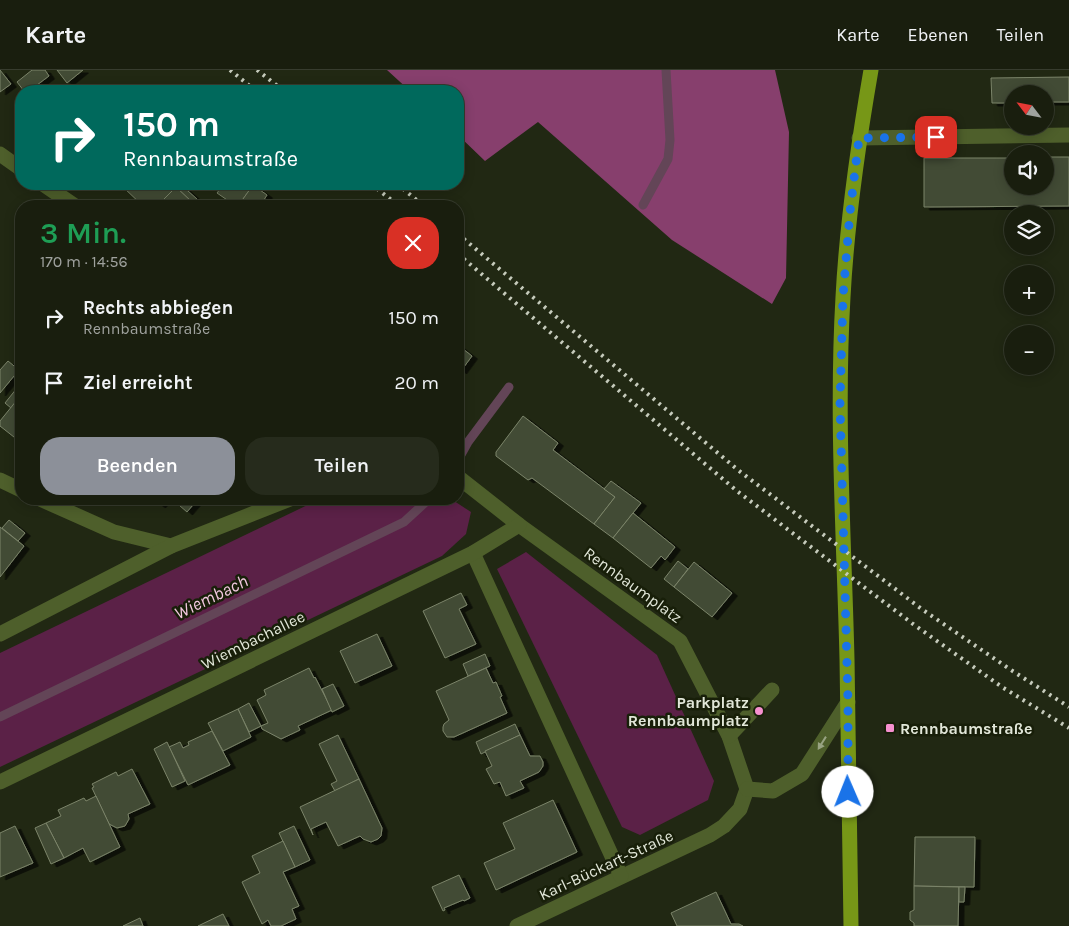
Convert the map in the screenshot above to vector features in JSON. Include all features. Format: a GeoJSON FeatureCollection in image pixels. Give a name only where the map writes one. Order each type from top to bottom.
{"type":"FeatureCollection","features":[{"type":"Feature","properties":{"kind":"main road"},"geometry":{"type":"LineString","coordinates":[[851,926],[848,702],[840,404],[843,297],[850,212],[859,138],[871,70]]}},
{"type":"Feature","properties":{"kind":"street"},"geometry":{"type":"LineString","coordinates":[[859,138],[1069,135]]}},
{"type":"Feature","properties":{"kind":"street"},"geometry":{"type":"LineString","coordinates":[[0,154],[15,165]]}},
{"type":"Feature","properties":{"kind":"street"},"geometry":{"type":"LineString","coordinates":[[51,190],[66,200]]}},
{"type":"Feature","properties":{"kind":"street"},"geometry":{"type":"LineString","coordinates":[[0,480],[15,487]]}},
{"type":"Feature","properties":{"kind":"street","name":"Rennbaumplatz"},"geometry":{"type":"LineString","coordinates":[[464,482],[519,525],[680,641],[729,736],[747,790]]}},
{"type":"Feature","properties":{"kind":"street"},"geometry":{"type":"LineString","coordinates":[[53,505],[114,532],[171,546]]}},
{"type":"Feature","properties":{"kind":"street"},"geometry":{"type":"LineString","coordinates":[[0,634],[171,546],[275,505]]}},
{"type":"Feature","properties":{"kind":"street","name":"Wiembachallee"},"geometry":{"type":"LineString","coordinates":[[0,782],[473,554],[519,525]]}},
{"type":"Feature","properties":{"kind":"street"},"geometry":{"type":"LineString","coordinates":[[473,554],[621,876]]}},
{"type":"Feature","properties":{"kind":"street"},"geometry":{"type":"LineString","coordinates":[[729,736],[772,690]]}},
{"type":"Feature","properties":{"kind":"street"},"geometry":{"type":"LineString","coordinates":[[747,790],[773,791],[802,774],[848,702]]}},
{"type":"Feature","properties":{"kind":"street","name":"Karl-Bückart-Straße"},"geometry":{"type":"LineString","coordinates":[[517,926],[710,835],[724,826],[740,809],[747,790]]}},
{"type":"Feature","properties":{"kind":"shaded area"},"geometry":{"type":"Polygon","coordinates":[[[387,70],[775,70],[789,132],[786,278],[772,304],[672,240],[538,122],[485,161],[464,141],[464,85],[403,85],[387,70]]]}},
{"type":"Feature","properties":{"kind":"shaded area"},"geometry":{"type":"Polygon","coordinates":[[[308,505],[460,505],[471,512],[466,534],[442,556],[0,767],[0,653],[308,505]]]}},
{"type":"Feature","properties":{"kind":"shaded area"},"geometry":{"type":"Polygon","coordinates":[[[526,552],[657,655],[714,781],[708,800],[640,835],[622,827],[497,569],[526,552]]]}},
{"type":"Feature","properties":{"kind":"building"},"geometry":{"type":"Polygon","coordinates":[[[0,70],[11,84],[0,92],[0,70]]]}},
{"type":"Feature","properties":{"kind":"building"},"geometry":{"type":"Polygon","coordinates":[[[32,70],[45,70],[49,76],[37,85],[19,85],[17,82],[32,70]]]}},
{"type":"Feature","properties":{"kind":"building"},"geometry":{"type":"Polygon","coordinates":[[[57,70],[83,70],[67,83],[57,70]]]}},
{"type":"Feature","properties":{"kind":"building"},"geometry":{"type":"Polygon","coordinates":[[[1069,77],[1069,102],[1054,102],[1054,85],[1004,85],[1004,103],[992,103],[991,78],[1069,77]]]}},
{"type":"Feature","properties":{"kind":"building"},"geometry":{"type":"Polygon","coordinates":[[[1054,157],[1069,157],[1069,206],[924,207],[924,158],[1004,158],[1004,195],[1054,195],[1054,157]]]}},
{"type":"Feature","properties":{"kind":"building"},"geometry":{"type":"Polygon","coordinates":[[[126,190],[173,190],[163,200],[137,200],[126,190]]]}},
{"type":"Feature","properties":{"kind":"building"},"geometry":{"type":"Polygon","coordinates":[[[173,190],[179,190],[190,200],[163,200],[173,190]]]}},
{"type":"Feature","properties":{"kind":"building"},"geometry":{"type":"Polygon","coordinates":[[[179,190],[187,190],[197,199],[190,200],[179,190]]]}},
{"type":"Feature","properties":{"kind":"building"},"geometry":{"type":"Polygon","coordinates":[[[219,190],[249,190],[242,200],[227,200],[217,193],[219,190]]]}},
{"type":"Feature","properties":{"kind":"building"},"geometry":{"type":"Polygon","coordinates":[[[249,190],[260,190],[267,195],[264,200],[242,200],[249,190]]]}},
{"type":"Feature","properties":{"kind":"building"},"geometry":{"type":"Polygon","coordinates":[[[464,350],[472,356],[464,367],[464,350]]]}},
{"type":"Feature","properties":{"kind":"building"},"geometry":{"type":"Polygon","coordinates":[[[8,361],[15,367],[15,375],[0,393],[0,370],[8,361]]]}},
{"type":"Feature","properties":{"kind":"building"},"geometry":{"type":"Polygon","coordinates":[[[15,390],[15,403],[11,408],[5,403],[15,390]]]}},
{"type":"Feature","properties":{"kind":"building"},"geometry":{"type":"Polygon","coordinates":[[[15,402],[15,438],[0,426],[0,421],[15,402]]]}},
{"type":"Feature","properties":{"kind":"building"},"geometry":{"type":"Polygon","coordinates":[[[523,416],[558,443],[553,450],[615,497],[594,524],[532,478],[528,480],[496,456],[496,452],[523,416]]]}},
{"type":"Feature","properties":{"kind":"building"},"geometry":{"type":"Polygon","coordinates":[[[611,481],[641,503],[613,538],[594,524],[615,497],[604,489],[611,481]]]}},
{"type":"Feature","properties":{"kind":"building"},"geometry":{"type":"Polygon","coordinates":[[[179,505],[193,505],[187,512],[179,505]]]}},
{"type":"Feature","properties":{"kind":"building"},"geometry":{"type":"Polygon","coordinates":[[[633,513],[675,547],[665,560],[661,556],[651,568],[613,538],[633,513]]]}},
{"type":"Feature","properties":{"kind":"building"},"geometry":{"type":"Polygon","coordinates":[[[9,520],[25,533],[18,541],[2,528],[9,520]]]}},
{"type":"Feature","properties":{"kind":"building"},"geometry":{"type":"Polygon","coordinates":[[[0,527],[24,546],[0,577],[0,527]]]}},
{"type":"Feature","properties":{"kind":"building"},"geometry":{"type":"Polygon","coordinates":[[[678,561],[688,569],[674,587],[664,579],[678,561]]]}},
{"type":"Feature","properties":{"kind":"building"},"geometry":{"type":"Polygon","coordinates":[[[694,562],[732,593],[712,617],[674,587],[694,562]]]}},
{"type":"Feature","properties":{"kind":"building"},"geometry":{"type":"Polygon","coordinates":[[[461,593],[467,605],[459,609],[476,644],[445,658],[423,611],[461,593]]]}},
{"type":"Feature","properties":{"kind":"building"},"geometry":{"type":"Polygon","coordinates":[[[377,634],[392,666],[355,683],[340,651],[377,634]]]}},
{"type":"Feature","properties":{"kind":"building"},"geometry":{"type":"Polygon","coordinates":[[[485,654],[490,666],[468,676],[463,664],[485,654]]]}},
{"type":"Feature","properties":{"kind":"building"},"geometry":{"type":"Polygon","coordinates":[[[309,668],[332,710],[298,726],[300,730],[281,739],[262,729],[261,726],[268,723],[257,700],[266,695],[264,690],[309,668]]]}},
{"type":"Feature","properties":{"kind":"building"},"geometry":{"type":"Polygon","coordinates":[[[486,668],[493,683],[496,682],[507,713],[454,737],[447,737],[443,727],[449,720],[436,691],[486,668]]]}},
{"type":"Feature","properties":{"kind":"building"},"geometry":{"type":"Polygon","coordinates":[[[333,684],[344,706],[332,712],[322,689],[333,684]]]}},
{"type":"Feature","properties":{"kind":"building"},"geometry":{"type":"Polygon","coordinates":[[[249,703],[261,726],[249,732],[238,709],[249,703]]]}},
{"type":"Feature","properties":{"kind":"building"},"geometry":{"type":"Polygon","coordinates":[[[238,709],[251,737],[223,751],[208,723],[238,709]]]}},
{"type":"Feature","properties":{"kind":"building"},"geometry":{"type":"Polygon","coordinates":[[[515,724],[520,735],[481,754],[476,742],[515,724]]]}},
{"type":"Feature","properties":{"kind":"building"},"geometry":{"type":"Polygon","coordinates":[[[212,731],[230,765],[188,785],[169,747],[180,742],[183,748],[189,745],[188,742],[212,731]]]}},
{"type":"Feature","properties":{"kind":"building"},"geometry":{"type":"Polygon","coordinates":[[[338,735],[359,779],[335,791],[331,784],[337,781],[319,744],[338,735]]]}},
{"type":"Feature","properties":{"kind":"building"},"geometry":{"type":"Polygon","coordinates":[[[520,735],[530,756],[540,756],[543,766],[539,772],[520,781],[524,788],[506,796],[500,782],[494,784],[486,769],[492,766],[485,751],[520,735]]]}},
{"type":"Feature","properties":{"kind":"building"},"geometry":{"type":"Polygon","coordinates":[[[167,742],[185,781],[172,787],[154,749],[167,742]]]}},
{"type":"Feature","properties":{"kind":"building"},"geometry":{"type":"Polygon","coordinates":[[[132,769],[150,804],[128,814],[129,819],[125,826],[117,828],[109,824],[92,788],[94,787],[92,784],[116,772],[118,776],[132,769]]]}},
{"type":"Feature","properties":{"kind":"building"},"geometry":{"type":"Polygon","coordinates":[[[359,779],[382,828],[381,836],[371,842],[360,836],[338,846],[326,822],[311,829],[313,835],[300,807],[359,779]]]}},
{"type":"Feature","properties":{"kind":"building"},"geometry":{"type":"Polygon","coordinates":[[[96,796],[120,847],[90,862],[83,848],[64,858],[46,823],[61,816],[58,810],[84,798],[86,801],[96,796]]]}},
{"type":"Feature","properties":{"kind":"building"},"geometry":{"type":"Polygon","coordinates":[[[553,800],[577,852],[496,890],[484,863],[515,849],[503,823],[553,800]]]}},
{"type":"Feature","properties":{"kind":"building"},"geometry":{"type":"Polygon","coordinates":[[[46,823],[64,858],[51,864],[35,828],[46,823]]]}},
{"type":"Feature","properties":{"kind":"building"},"geometry":{"type":"Polygon","coordinates":[[[15,826],[33,863],[0,877],[0,833],[15,826]]]}},
{"type":"Feature","properties":{"kind":"building"},"geometry":{"type":"Polygon","coordinates":[[[294,826],[310,860],[295,867],[279,833],[294,826]]]}},
{"type":"Feature","properties":{"kind":"building"},"geometry":{"type":"Polygon","coordinates":[[[915,837],[975,837],[974,887],[914,886],[915,837]]]}},
{"type":"Feature","properties":{"kind":"building"},"geometry":{"type":"Polygon","coordinates":[[[283,841],[295,867],[283,872],[299,906],[292,909],[296,919],[281,926],[271,926],[268,920],[262,924],[242,882],[260,873],[252,856],[283,841]]]}},
{"type":"Feature","properties":{"kind":"building"},"geometry":{"type":"Polygon","coordinates":[[[459,875],[470,898],[444,908],[445,910],[443,911],[432,887],[459,875]]]}},
{"type":"Feature","properties":{"kind":"building"},"geometry":{"type":"Polygon","coordinates":[[[914,886],[959,887],[958,926],[914,926],[914,923],[910,920],[910,912],[914,910],[914,886]]]}},
{"type":"Feature","properties":{"kind":"building"},"geometry":{"type":"Polygon","coordinates":[[[959,887],[965,887],[964,902],[959,902],[959,887]]]}},
{"type":"Feature","properties":{"kind":"building"},"geometry":{"type":"Polygon","coordinates":[[[716,892],[731,924],[743,926],[677,926],[671,913],[716,892]]]}},
{"type":"Feature","properties":{"kind":"building"},"geometry":{"type":"Polygon","coordinates":[[[223,914],[229,926],[198,926],[223,914]]]}},
{"type":"Feature","properties":{"kind":"building"},"geometry":{"type":"Polygon","coordinates":[[[140,918],[143,926],[123,926],[140,918]]]}},
{"type":"Feature","properties":{"kind":"waterway","name":"Wiembach"},"geometry":{"type":"LineString","coordinates":[[643,205],[668,159],[670,140],[666,70]]}},
{"type":"Feature","properties":{"kind":"waterway","name":"Wiembach"},"geometry":{"type":"LineString","coordinates":[[464,449],[509,387]]}},
{"type":"Feature","properties":{"kind":"waterway","name":"Wiembach"},"geometry":{"type":"LineString","coordinates":[[0,717],[404,522],[422,505]]}},
{"type":"Feature","properties":{"kind":"railway"},"geometry":{"type":"LineString","coordinates":[[230,70],[249,85]]}},
{"type":"Feature","properties":{"kind":"railway"},"geometry":{"type":"LineString","coordinates":[[257,70],[276,85]]}},
{"type":"Feature","properties":{"kind":"railway"},"geometry":{"type":"LineString","coordinates":[[379,190],[391,200]]}},
{"type":"Feature","properties":{"kind":"railway"},"geometry":{"type":"LineString","coordinates":[[404,190],[417,200]]}},
{"type":"Feature","properties":{"kind":"railway"},"geometry":{"type":"LineString","coordinates":[[464,239],[738,470],[923,610],[1069,707]]}},
{"type":"Feature","properties":{"kind":"railway"},"geometry":{"type":"LineString","coordinates":[[464,259],[737,491],[913,624],[1002,687],[1069,728]]}},
{"type":"Feature","properties":{"kind":"place","name":"Parkplatz Rennbaumplatz"},"geometry":{"type":"Point","coordinates":[759,711]}},
{"type":"Feature","properties":{"kind":"place","name":"Rennbaumstraße"},"geometry":{"type":"Point","coordinates":[890,728]}},
{"type":"Feature","properties":{"kind":"route"},"geometry":{"type":"LineString","coordinates":[[848,792],[848,702],[840,404],[843,297],[850,212],[859,138],[936,137]]}}]}
